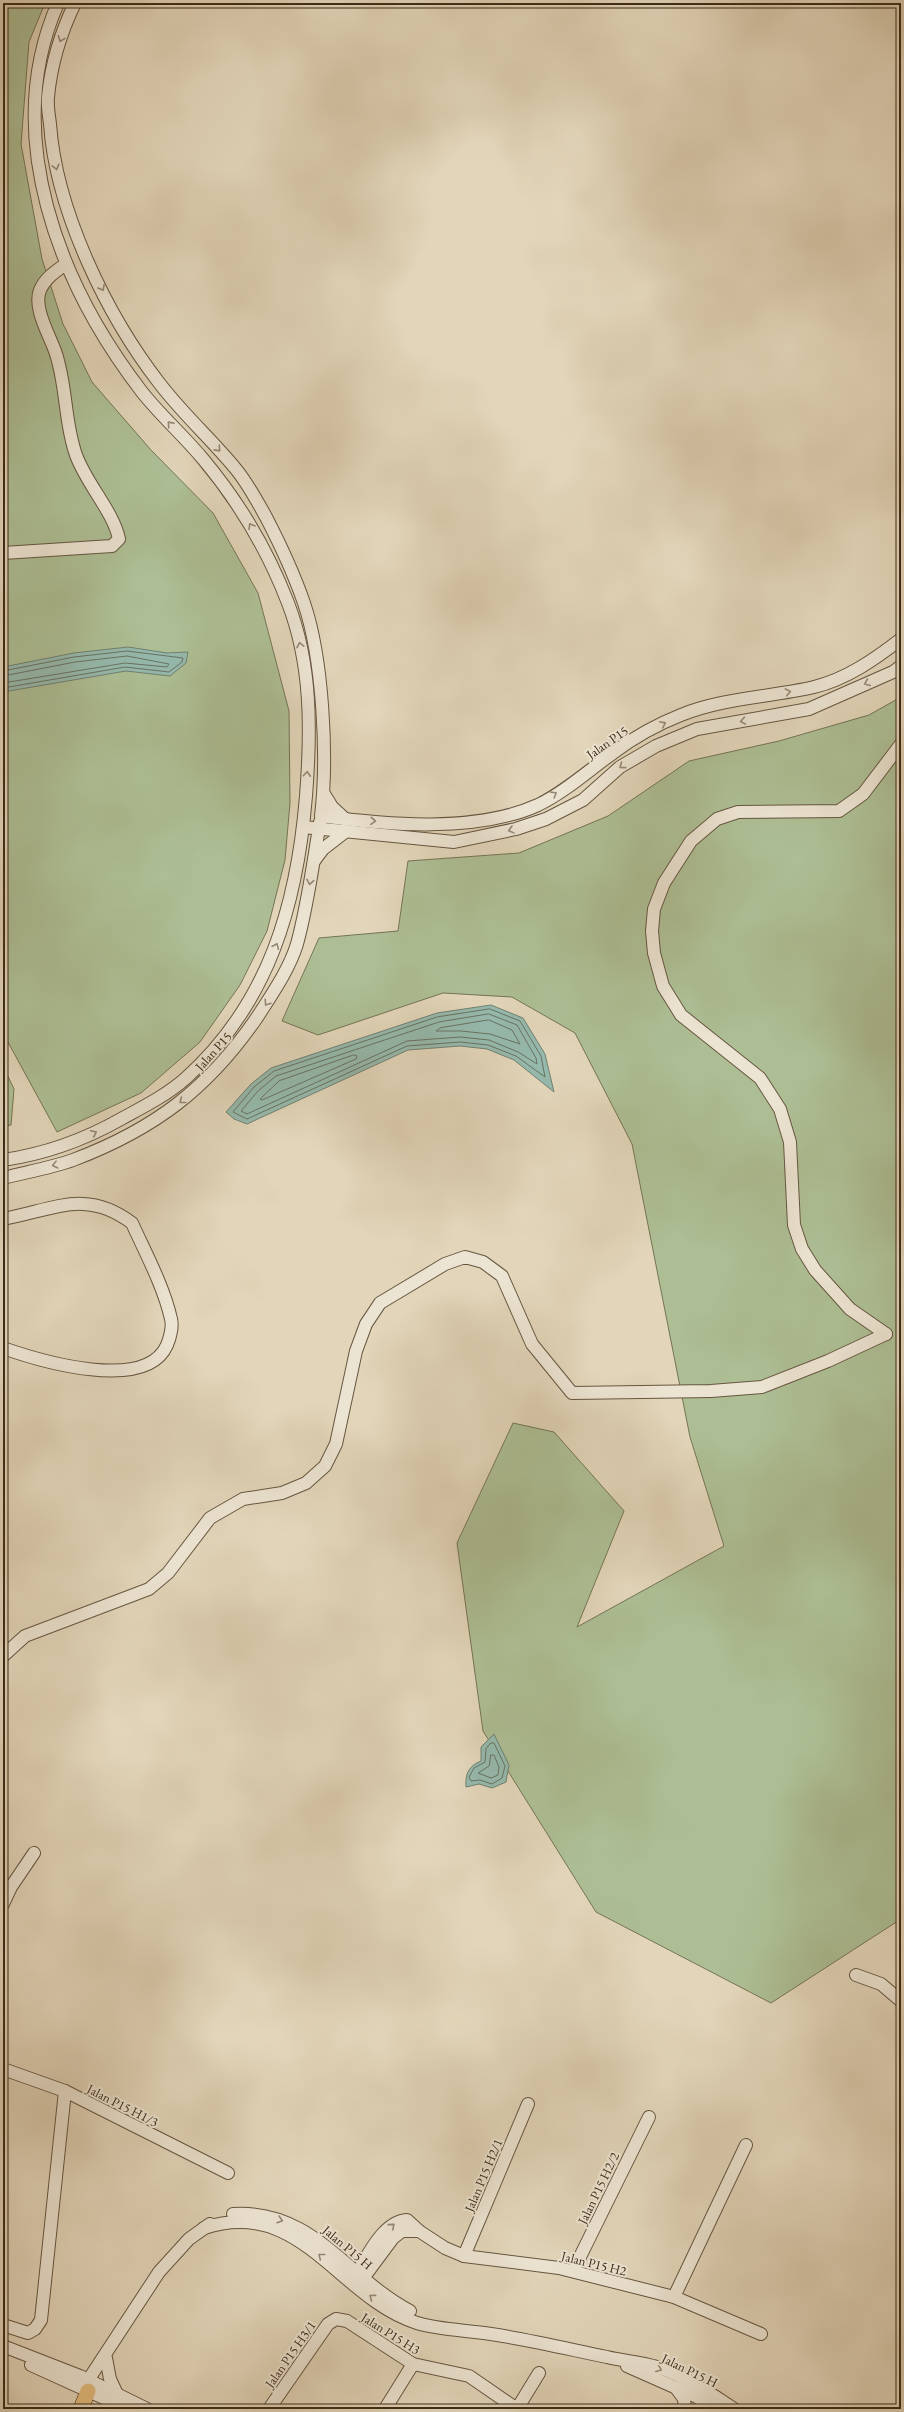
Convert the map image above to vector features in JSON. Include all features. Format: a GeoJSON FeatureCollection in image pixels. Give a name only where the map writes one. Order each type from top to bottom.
{"type":"FeatureCollection","features":[{"type":"Feature","properties":{"kind":"street","name":"Jalan P15"},"geometry":{"type":"LineString","coordinates":[[3,1160],[24,1158],[69,1145],[150,1104],[184,1080],[239,1020],[259,987],[280,937],[290,900],[305,813],[310,738],[309,689],[290,609],[257,537],[235,501],[202,458],[142,391],[84,304],[45,211],[32,148],[32,108],[37,62],[49,21],[58,3]]}},
{"type":"Feature","properties":{"kind":"street","name":"Jalan P15"},"geometry":{"type":"LineString","coordinates":[[3,1178],[72,1160],[155,1122],[195,1091],[239,1044],[275,991],[296,946],[314,862],[324,794],[321,698],[312,635],[304,603],[266,517],[236,469],[160,384],[126,334],[80,244],[65,201],[52,149],[48,98],[56,51],[75,3]]}},
{"type":"Feature","properties":{"kind":"street"},"geometry":{"type":"LineString","coordinates":[[45,211],[65,201]]}},
{"type":"Feature","properties":{"kind":"street"},"geometry":{"type":"LineString","coordinates":[[3,554],[112,546],[119,539],[116,525],[92,490],[76,454],[64,382],[55,350],[43,326],[39,291],[48,277],[66,264]]}},
{"type":"Feature","properties":{"kind":"street"},"geometry":{"type":"LineString","coordinates":[[290,609],[304,603]]}},
{"type":"Feature","properties":{"kind":"street","name":"Jalan P15"},"geometry":{"type":"LineString","coordinates":[[305,813],[346,820],[453,823],[495,818],[538,804],[584,776],[614,752],[641,735],[682,714],[731,702],[815,687],[855,672],[901,639]]}},
{"type":"Feature","properties":{"kind":"street"},"geometry":{"type":"LineString","coordinates":[[303,827],[454,842],[516,829],[546,819],[583,800],[620,767],[656,746],[697,730],[808,709],[893,672],[901,666]]}},
{"type":"Feature","properties":{"kind":"street"},"geometry":{"type":"LineString","coordinates":[[3,1656],[25,1636],[149,1589],[168,1573],[210,1518],[243,1499],[282,1493],[306,1483],[325,1466],[336,1444],[356,1350],[366,1324],[380,1303],[445,1264],[465,1257],[483,1262],[502,1276],[532,1344],[572,1393],[731,1390],[762,1387],[828,1361],[886,1334],[850,1310],[815,1270],[802,1249],[794,1225],[790,1142],[780,1109],[760,1078],[681,1015],[663,986],[654,953],[652,931],[654,909],[664,883],[691,841],[717,819],[738,812],[839,811],[863,794],[901,744]]}},
{"type":"Feature","properties":{"kind":"street"},"geometry":{"type":"LineString","coordinates":[[324,794],[332,807],[346,820]]}},
{"type":"Feature","properties":{"kind":"street"},"geometry":{"type":"LineString","coordinates":[[314,862],[323,849],[345,832]]}},
{"type":"Feature","properties":{"kind":"street"},"geometry":{"type":"LineString","coordinates":[[69,1145],[72,1160]]}},
{"type":"Feature","properties":{"kind":"street"},"geometry":{"type":"LineString","coordinates":[[3,1218],[77,1202],[96,1205],[119,1213],[132,1223],[171,1320],[169,1339],[163,1354],[148,1365],[124,1371],[56,1364],[3,1348]]}},
{"type":"Feature","properties":{"kind":"street"},"geometry":{"type":"LineString","coordinates":[[3,1904],[11,1887],[34,1853]]}},
{"type":"Feature","properties":{"kind":"street"},"geometry":{"type":"LineString","coordinates":[[856,1975],[881,1984],[901,2001]]}},
{"type":"Feature","properties":{"kind":"street","name":"Jalan P15 H1/3"},"geometry":{"type":"LineString","coordinates":[[3,2068],[65,2091],[228,2173]]}},
{"type":"Feature","properties":{"kind":"street"},"geometry":{"type":"LineString","coordinates":[[3,2325],[28,2333],[35,2329],[41,2320],[65,2091]]}},
{"type":"Feature","properties":{"kind":"street","name":"Jalan P15 H2/1"},"geometry":{"type":"LineString","coordinates":[[464,2256],[528,2104]]}},
{"type":"Feature","properties":{"kind":"street","name":"Jalan P15 H2/2"},"geometry":{"type":"LineString","coordinates":[[573,2271],[649,2117]]}},
{"type":"Feature","properties":{"kind":"street"},"geometry":{"type":"LineString","coordinates":[[674,2297],[746,2145]]}},
{"type":"Feature","properties":{"kind":"street","name":"Jalan P15 H"},"geometry":{"type":"LineString","coordinates":[[86,2391],[105,2357],[159,2272],[189,2239],[218,2216],[258,2214],[284,2220],[330,2248],[357,2280],[379,2291],[394,2303],[445,2328]]}},
{"type":"Feature","properties":{"kind":"street","name":"Jalan P15 H"},"geometry":{"type":"LineString","coordinates":[[204,2228],[235,2221],[258,2223],[280,2230],[320,2254],[357,2280],[391,2311],[417,2323],[542,2343],[658,2368],[702,2398],[714,2409]]}},
{"type":"Feature","properties":{"kind":"street","name":"Jalan P15 H2"},"geometry":{"type":"LineString","coordinates":[[357,2280],[374,2255],[393,2238],[402,2231],[419,2231],[445,2248],[464,2256],[573,2271],[674,2297],[761,2334]]}},
{"type":"Feature","properties":{"kind":"street"},"geometry":{"type":"LineString","coordinates":[[330,2248],[356,2259],[374,2255],[375,2271],[379,2291]]}},
{"type":"Feature","properties":{"kind":"street","name":"Jalan P15 H3"},"geometry":{"type":"LineString","coordinates":[[336,2319],[347,2321],[413,2364],[469,2376],[517,2409]]}},
{"type":"Feature","properties":{"kind":"street","name":"Jalan P15 H3/1"},"geometry":{"type":"LineString","coordinates":[[269,2409],[328,2324],[336,2319]]}},
{"type":"Feature","properties":{"kind":"street"},"geometry":{"type":"LineString","coordinates":[[3,2346],[71,2372],[86,2391],[116,2392],[147,2409]]}},
{"type":"Feature","properties":{"kind":"street"},"geometry":{"type":"LineString","coordinates":[[3,2354],[128,2409]]}},
{"type":"Feature","properties":{"kind":"street"},"geometry":{"type":"LineString","coordinates":[[71,2372],[84,2369],[105,2357],[108,2372],[116,2392]]}},
{"type":"Feature","properties":{"kind":"street","name":"Jalan P15 H"},"geometry":{"type":"LineString","coordinates":[[608,2357],[676,2388],[734,2409]]}},
{"type":"Feature","properties":{"kind":"street"},"geometry":{"type":"LineString","coordinates":[[385,2409],[413,2364]]}},
{"type":"Feature","properties":{"kind":"street"},"geometry":{"type":"LineString","coordinates":[[517,2409],[539,2373]]}},
{"type":"Feature","properties":{"kind":"street"},"geometry":{"type":"LineString","coordinates":[[676,2388],[684,2399],[685,2409]]}},
{"type":"Feature","properties":{"kind":"street"},"geometry":{"type":"LineString","coordinates":[[690,2409],[702,2398]]}},
{"type":"Feature","properties":{"kind":"green space"},"geometry":{"type":"Polygon","coordinates":[[[3,3],[45,3],[29,42],[21,144],[42,259],[63,324],[92,382],[151,450],[213,513],[258,593],[289,711],[290,803],[285,860],[267,931],[240,985],[200,1042],[141,1093],[57,1132],[3,1033],[3,3]]]}},
{"type":"Feature","properties":{"kind":"green space"},"geometry":{"type":"Polygon","coordinates":[[[901,697],[901,1919],[771,2003],[596,1912],[483,1731],[457,1543],[513,1423],[554,1432],[624,1511],[577,1627],[724,1546],[690,1437],[632,1144],[575,1033],[512,997],[443,993],[318,1035],[282,1021],[319,938],[398,931],[408,861],[519,853],[608,816],[689,761],[779,741],[869,715],[901,697]]]}},
{"type":"Feature","properties":{"kind":"green space"},"geometry":{"type":"Polygon","coordinates":[[[3,1066],[14,1089],[11,1125],[3,1126],[3,1066]]]}},
{"type":"Feature","properties":{"kind":"water"},"geometry":{"type":"Polygon","coordinates":[[[128,647],[167,653],[188,652],[186,663],[170,676],[126,671],[3,692],[3,667],[74,653],[128,647]]]}},
{"type":"Feature","properties":{"kind":"water"},"geometry":{"type":"Polygon","coordinates":[[[491,1005],[523,1018],[545,1054],[554,1092],[514,1060],[487,1049],[460,1046],[408,1050],[247,1124],[234,1119],[226,1112],[251,1084],[271,1068],[437,1013],[491,1005]]]}},
{"type":"Feature","properties":{"kind":"water"},"geometry":{"type":"Polygon","coordinates":[[[494,1734],[509,1765],[506,1782],[492,1788],[479,1784],[466,1787],[467,1774],[473,1765],[481,1761],[481,1747],[494,1734]]]}}]}
